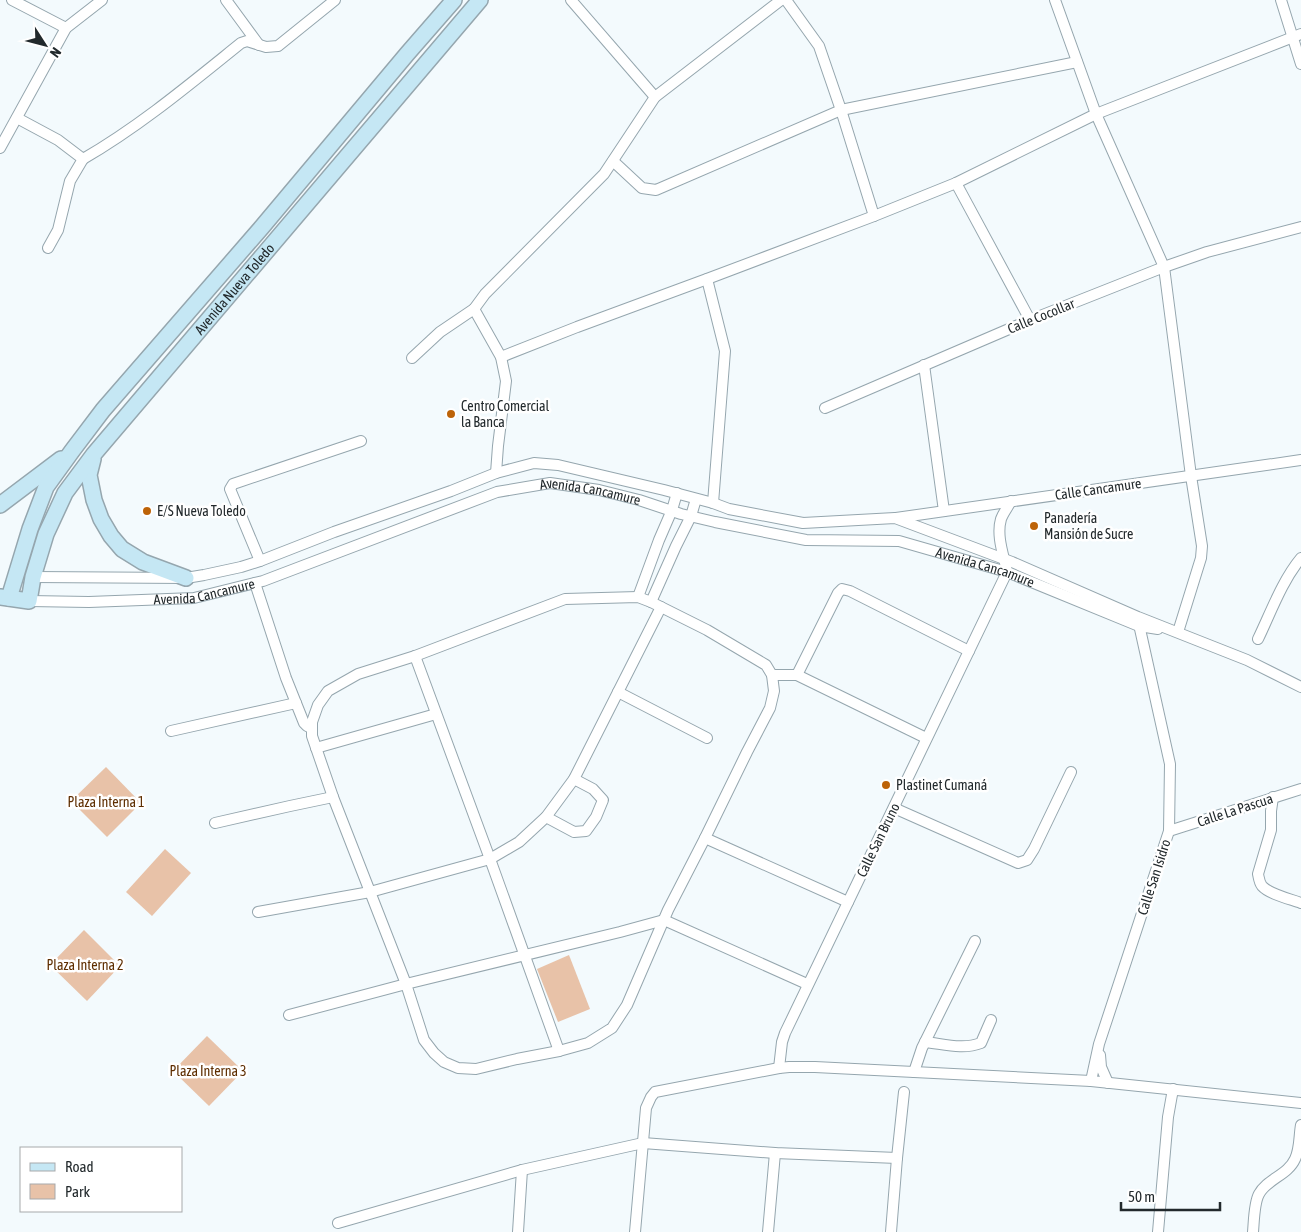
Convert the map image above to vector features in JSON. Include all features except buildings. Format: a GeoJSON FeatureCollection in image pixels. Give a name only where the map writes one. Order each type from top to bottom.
{"type":"FeatureCollection","features":[{"type":"Feature","properties":{"kind":"main road","name":"Avenida Nueva Toledo"},"geometry":{"type":"LineString","coordinates":[[5,598],[7,577],[30,529],[46,487],[72,451],[103,410],[262,227],[406,54],[454,0]]}},
{"type":"Feature","properties":{"kind":"main road","name":"Avenida Nueva Toledo"},"geometry":{"type":"LineString","coordinates":[[29,601],[33,577],[46,534],[65,493],[94,454],[480,0]]}},
{"type":"Feature","properties":{"kind":"main road"},"geometry":{"type":"LineString","coordinates":[[0,505],[72,451]]}},
{"type":"Feature","properties":{"kind":"main road"},"geometry":{"type":"LineString","coordinates":[[94,454],[89,475],[94,500],[101,519],[111,536],[122,549],[143,562],[186,578]]}},
{"type":"Feature","properties":{"kind":"main road","name":"Avenida Cancamure"},"geometry":{"type":"LineString","coordinates":[[7,577],[33,577]]}},
{"type":"Feature","properties":{"kind":"main road","name":"Avenida Cancamure"},"geometry":{"type":"LineString","coordinates":[[5,598],[29,601]]}},
{"type":"Feature","properties":{"kind":"street"},"geometry":{"type":"LineString","coordinates":[[12,0],[66,28]]}},
{"type":"Feature","properties":{"kind":"street"},"geometry":{"type":"LineString","coordinates":[[0,148],[66,28],[102,0]]}},
{"type":"Feature","properties":{"kind":"street"},"geometry":{"type":"LineString","coordinates":[[226,0],[259,45]]}},
{"type":"Feature","properties":{"kind":"street"},"geometry":{"type":"LineString","coordinates":[[48,248],[58,230],[70,181],[83,159],[107,145],[159,108],[241,43],[247,41],[266,48],[278,46],[322,4],[335,0]]}},
{"type":"Feature","properties":{"kind":"street"},"geometry":{"type":"LineString","coordinates":[[571,0],[656,97]]}},
{"type":"Feature","properties":{"kind":"street"},"geometry":{"type":"LineString","coordinates":[[412,358],[440,332],[474,309],[485,294],[604,174],[656,97],[781,0]]}},
{"type":"Feature","properties":{"kind":"street"},"geometry":{"type":"LineString","coordinates":[[786,0],[819,46],[874,216]]}},
{"type":"Feature","properties":{"kind":"street"},"geometry":{"type":"LineString","coordinates":[[1055,0],[1096,114],[1164,267],[1202,546],[1201,558],[1178,632]]}},
{"type":"Feature","properties":{"kind":"street"},"geometry":{"type":"LineString","coordinates":[[1281,0],[1297,36],[1301,64]]}},
{"type":"Feature","properties":{"kind":"street"},"geometry":{"type":"LineString","coordinates":[[501,357],[874,216],[956,183],[1096,114],[1297,36]]}},
{"type":"Feature","properties":{"kind":"street"},"geometry":{"type":"LineString","coordinates":[[613,161],[642,188],[656,190],[841,110],[1078,62]]}},
{"type":"Feature","properties":{"kind":"street"},"geometry":{"type":"LineString","coordinates":[[16,118],[58,140],[83,159]]}},
{"type":"Feature","properties":{"kind":"street"},"geometry":{"type":"LineString","coordinates":[[956,183],[1030,320]]}},
{"type":"Feature","properties":{"kind":"street","name":"Calle Cocollar"},"geometry":{"type":"LineString","coordinates":[[824,408],[1030,320],[1164,267],[1206,252],[1301,227]]}},
{"type":"Feature","properties":{"kind":"street"},"geometry":{"type":"LineString","coordinates":[[707,279],[725,351],[713,503]]}},
{"type":"Feature","properties":{"kind":"street"},"geometry":{"type":"LineString","coordinates":[[474,309],[501,357],[506,381],[496,473]]}},
{"type":"Feature","properties":{"kind":"street"},"geometry":{"type":"LineString","coordinates":[[924,365],[944,511]]}},
{"type":"Feature","properties":{"kind":"street"},"geometry":{"type":"LineString","coordinates":[[260,561],[230,489],[232,484],[361,441]]}},
{"type":"Feature","properties":{"kind":"street","name":"Calle Cancamure"},"geometry":{"type":"LineString","coordinates":[[895,518],[1301,460]]}},
{"type":"Feature","properties":{"kind":"street","name":"Avenida Cancamure"},"geometry":{"type":"LineString","coordinates":[[33,577],[186,578],[241,567],[496,473],[534,463],[558,465],[677,493],[729,509],[803,523],[895,518],[1005,559],[1138,622]]}},
{"type":"Feature","properties":{"kind":"street","name":"Avenida Cancamure"},"geometry":{"type":"LineString","coordinates":[[29,601],[89,602],[194,598],[255,583],[498,492],[550,483],[599,490],[691,516],[806,540],[899,540],[1007,572],[1138,622],[1178,632],[1247,660],[1301,687]]}},
{"type":"Feature","properties":{"kind":"street"},"geometry":{"type":"LineString","coordinates":[[638,597],[677,493]]}},
{"type":"Feature","properties":{"kind":"street"},"geometry":{"type":"LineString","coordinates":[[651,602],[691,516],[696,499]]}},
{"type":"Feature","properties":{"kind":"street"},"geometry":{"type":"LineString","coordinates":[[1007,572],[1000,530],[1002,519],[1011,502]]}},
{"type":"Feature","properties":{"kind":"street"},"geometry":{"type":"LineString","coordinates":[[659,540],[676,546]]}},
{"type":"Feature","properties":{"kind":"street"},"geometry":{"type":"LineString","coordinates":[[1258,639],[1279,594],[1301,558]]}},
{"type":"Feature","properties":{"kind":"street","name":"Calle San Bruno"},"geometry":{"type":"LineString","coordinates":[[779,1068],[785,1032],[807,984],[1007,572]]}},
{"type":"Feature","properties":{"kind":"street"},"geometry":{"type":"LineString","coordinates":[[255,583],[286,678],[304,723],[311,728]]}},
{"type":"Feature","properties":{"kind":"street"},"geometry":{"type":"LineString","coordinates":[[796,675],[838,593],[842,589],[850,591],[968,650]]}},
{"type":"Feature","properties":{"kind":"street"},"geometry":{"type":"LineString","coordinates":[[638,597],[651,602],[707,630],[766,665],[772,675],[774,691],[770,708],[664,920],[627,1005],[612,1028],[588,1043],[476,1069],[458,1068],[444,1062],[424,1040],[406,984],[333,798],[312,736],[312,722],[318,705],[328,692],[358,674],[415,656],[565,598],[638,597]]}},
{"type":"Feature","properties":{"kind":"street"},"geometry":{"type":"LineString","coordinates":[[258,912],[370,892],[490,859],[518,842],[546,817],[574,779],[661,607]]}},
{"type":"Feature","properties":{"kind":"street","name":"Calle San Isidro"},"geometry":{"type":"LineString","coordinates":[[1091,1081],[1099,1044],[1169,831],[1170,764],[1138,622]]}},
{"type":"Feature","properties":{"kind":"street"},"geometry":{"type":"LineString","coordinates":[[415,656],[559,1051]]}},
{"type":"Feature","properties":{"kind":"street"},"geometry":{"type":"LineString","coordinates":[[772,675],[796,675],[926,738]]}},
{"type":"Feature","properties":{"kind":"street"},"geometry":{"type":"LineString","coordinates":[[618,692],[707,738]]}},
{"type":"Feature","properties":{"kind":"street"},"geometry":{"type":"LineString","coordinates":[[172,731],[296,703]]}},
{"type":"Feature","properties":{"kind":"street"},"geometry":{"type":"LineString","coordinates":[[316,748],[436,714]]}},
{"type":"Feature","properties":{"kind":"street"},"geometry":{"type":"LineString","coordinates":[[894,808],[1018,863],[1027,860],[1034,849],[1071,772]]}},
{"type":"Feature","properties":{"kind":"street"},"geometry":{"type":"LineString","coordinates":[[546,817],[574,832],[586,831],[596,817],[603,800],[593,789],[574,779]]}},
{"type":"Feature","properties":{"kind":"street","name":"Calle La Pascua"},"geometry":{"type":"LineString","coordinates":[[1169,831],[1301,789]]}},
{"type":"Feature","properties":{"kind":"street"},"geometry":{"type":"LineString","coordinates":[[1273,797],[1271,811],[1272,830],[1258,874],[1259,880],[1262,886],[1270,892],[1301,903]]}},
{"type":"Feature","properties":{"kind":"street"},"geometry":{"type":"LineString","coordinates":[[215,823],[333,798]]}},
{"type":"Feature","properties":{"kind":"street"},"geometry":{"type":"LineString","coordinates":[[705,838],[848,902]]}},
{"type":"Feature","properties":{"kind":"street"},"geometry":{"type":"LineString","coordinates":[[289,1015],[664,920],[807,984]]}},
{"type":"Feature","properties":{"kind":"street"},"geometry":{"type":"LineString","coordinates":[[914,1072],[925,1042],[975,941]]}},
{"type":"Feature","properties":{"kind":"street"},"geometry":{"type":"LineString","coordinates":[[925,1042],[971,1047],[981,1043],[990,1020]]}},
{"type":"Feature","properties":{"kind":"street"},"geometry":{"type":"LineString","coordinates":[[1099,1044],[1101,1067],[1108,1083]]}},
{"type":"Feature","properties":{"kind":"street"},"geometry":{"type":"LineString","coordinates":[[635,1232],[646,1108],[655,1092],[796,1066],[1091,1081],[1301,1103]]}},
{"type":"Feature","properties":{"kind":"street"},"geometry":{"type":"LineString","coordinates":[[1158,1232],[1168,1117],[1173,1089]]}},
{"type":"Feature","properties":{"kind":"street"},"geometry":{"type":"LineString","coordinates":[[891,1232],[904,1092]]}},
{"type":"Feature","properties":{"kind":"street"},"geometry":{"type":"LineString","coordinates":[[1253,1232],[1259,1195],[1266,1186],[1287,1170],[1295,1160],[1301,1125]]}},
{"type":"Feature","properties":{"kind":"street"},"geometry":{"type":"LineString","coordinates":[[338,1223],[522,1170],[642,1143],[775,1153],[897,1158]]}},
{"type":"Feature","properties":{"kind":"street"},"geometry":{"type":"LineString","coordinates":[[768,1232],[775,1153]]}},
{"type":"Feature","properties":{"kind":"street"},"geometry":{"type":"LineString","coordinates":[[518,1232],[522,1170]]}},
{"type":"Feature","properties":{"kind":"green space","name":"Plaza Interna 1"},"geometry":{"type":"Polygon","coordinates":[[[106,767],[141,803],[107,837],[71,801],[106,767]]]}},
{"type":"Feature","properties":{"kind":"green space"},"geometry":{"type":"Polygon","coordinates":[[[165,849],[191,873],[152,916],[126,892],[165,849]]]}},
{"type":"Feature","properties":{"kind":"green space","name":"Plaza Interna 2"},"geometry":{"type":"Polygon","coordinates":[[[84,930],[120,966],[87,1001],[50,965],[84,930]]]}},
{"type":"Feature","properties":{"kind":"green space"},"geometry":{"type":"Polygon","coordinates":[[[569,955],[590,1009],[558,1022],[537,969],[569,955]]]}},
{"type":"Feature","properties":{"kind":"green space","name":"Plaza Interna 3"},"geometry":{"type":"Polygon","coordinates":[[[207,1036],[243,1071],[209,1106],[173,1071],[207,1036]]]}},
{"type":"Feature","properties":{"kind":"place","name":"Centro Comercial la Banca"},"geometry":{"type":"Point","coordinates":[451,414]}},
{"type":"Feature","properties":{"kind":"place","name":"E/S Nueva Toledo"},"geometry":{"type":"Point","coordinates":[147,511]}},
{"type":"Feature","properties":{"kind":"place","name":"Panadería Mansión de Sucre"},"geometry":{"type":"Point","coordinates":[1034,526]}},
{"type":"Feature","properties":{"kind":"place","name":"Plastinet Cumaná"},"geometry":{"type":"Point","coordinates":[886,785]}}]}
